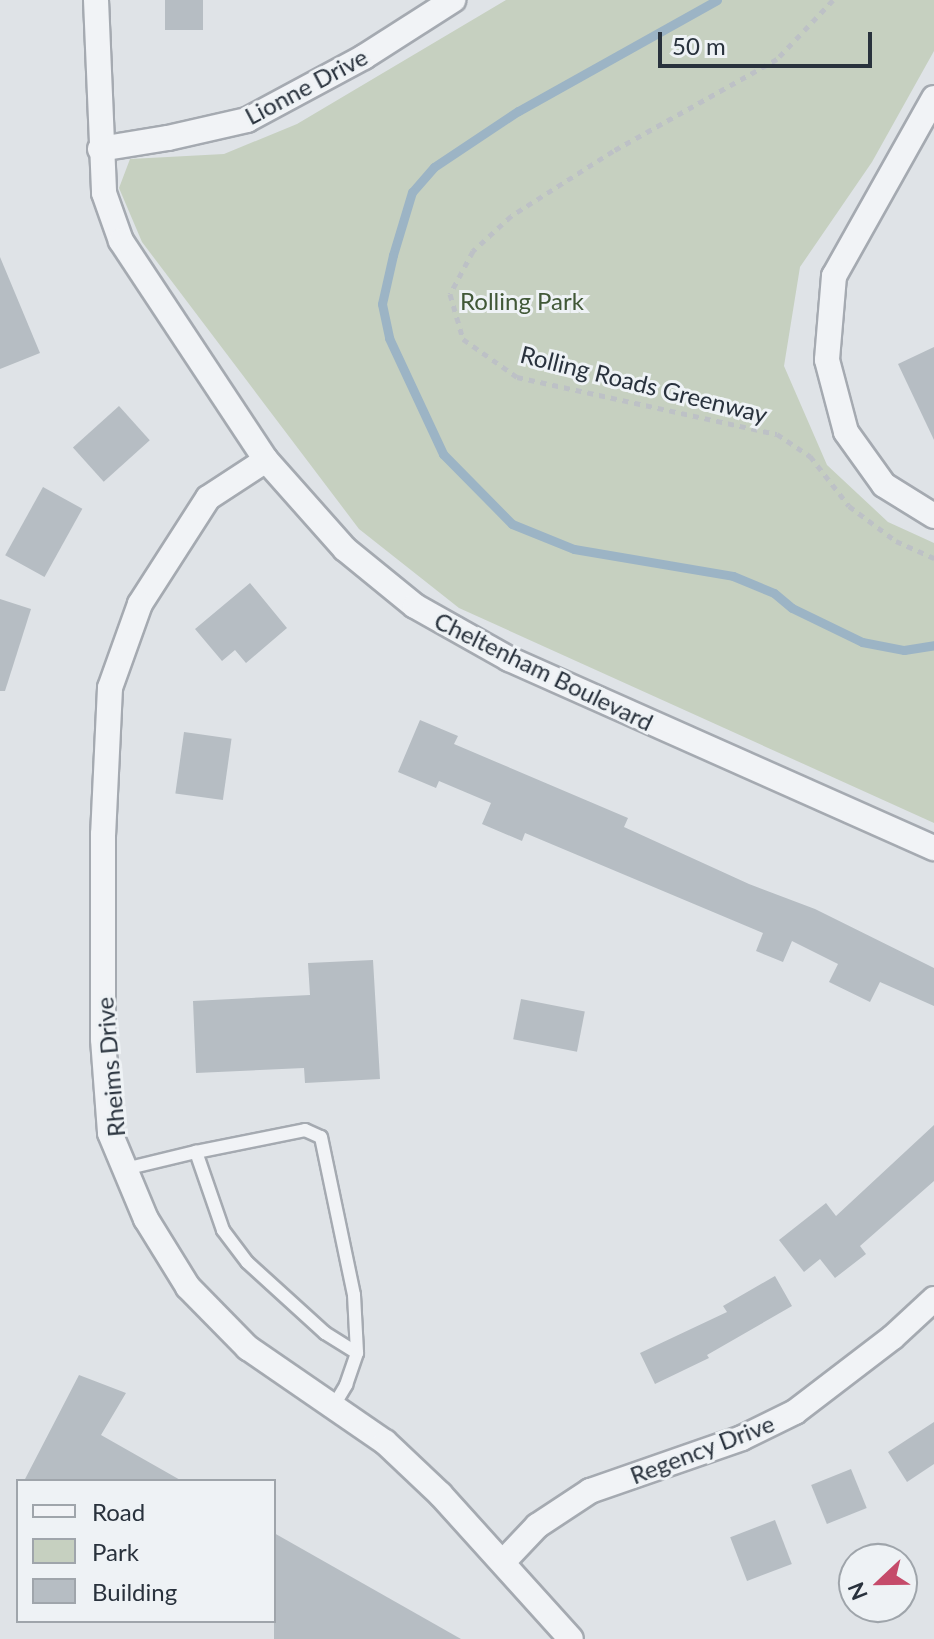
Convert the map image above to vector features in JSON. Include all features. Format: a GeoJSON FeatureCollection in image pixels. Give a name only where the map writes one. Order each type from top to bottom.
{"type":"FeatureCollection","features":[{"type":"Feature","properties":{"kind":"street","name":"Cheltenham Boulevard"},"geometry":{"type":"LineString","coordinates":[[96,0],[104,193],[121,241],[266,460],[345,549],[415,606],[509,659],[934,848]]}},
{"type":"Feature","properties":{"kind":"street","name":"Lionne Drive"},"geometry":{"type":"LineString","coordinates":[[100,149],[247,120],[364,57],[453,0]]}},
{"type":"Feature","properties":{"kind":"street"},"geometry":{"type":"LineString","coordinates":[[934,98],[834,276],[827,360],[846,432],[884,485],[934,516]]}},
{"type":"Feature","properties":{"kind":"street","name":"Rheims Drive"},"geometry":{"type":"LineString","coordinates":[[266,460],[208,498],[140,604],[110,688],[103,834],[103,1039],[110,1133],[146,1219],[188,1287],[248,1348],[385,1442],[440,1494],[571,1639]]}},
{"type":"Feature","properties":{"kind":"street","name":"Regency Drive"},"geometry":{"type":"LineString","coordinates":[[503,1562],[537,1526],[590,1491],[742,1438],[795,1412],[893,1337],[934,1299]]}},
{"type":"Feature","properties":{"kind":"lane"},"geometry":{"type":"LineString","coordinates":[[125,1169],[305,1130],[321,1137],[354,1295],[357,1353],[346,1385],[333,1407]]}},
{"type":"Feature","properties":{"kind":"lane"},"geometry":{"type":"LineString","coordinates":[[196,1152],[223,1230],[247,1262],[325,1333],[357,1353]]}},
{"type":"Feature","properties":{"kind":"path","name":"Rolling Roads Greenway"},"geometry":{"type":"LineString","coordinates":[[833,0],[777,59],[613,151],[511,216],[473,251],[450,294],[463,339],[517,377],[777,434],[810,456],[849,506],[896,541],[934,558]]}},
{"type":"Feature","properties":{"kind":"green space","name":"Rolling Park"},"geometry":{"type":"Polygon","coordinates":[[[506,0],[934,0],[934,51],[872,162],[800,267],[784,366],[827,465],[888,522],[934,543],[934,823],[459,608],[359,529],[142,242],[119,188],[130,159],[224,154],[297,124],[506,0]]]}},
{"type":"Feature","properties":{"kind":"building"},"geometry":{"type":"Polygon","coordinates":[[[165,0],[203,0],[203,30],[165,30],[165,0]]]}},
{"type":"Feature","properties":{"kind":"building"},"geometry":{"type":"Polygon","coordinates":[[[0,257],[40,353],[0,369],[0,257]]]}},
{"type":"Feature","properties":{"kind":"building"},"geometry":{"type":"Polygon","coordinates":[[[934,347],[934,440],[898,364],[934,347]]]}},
{"type":"Feature","properties":{"kind":"building"},"geometry":{"type":"Polygon","coordinates":[[[119,406],[150,440],[104,482],[73,447],[119,406]]]}},
{"type":"Feature","properties":{"kind":"building"},"geometry":{"type":"Polygon","coordinates":[[[43,487],[82,509],[45,577],[5,555],[43,487]]]}},
{"type":"Feature","properties":{"kind":"building"},"geometry":{"type":"Polygon","coordinates":[[[250,583],[287,628],[246,663],[235,650],[222,661],[195,629],[250,583]]]}},
{"type":"Feature","properties":{"kind":"building"},"geometry":{"type":"Polygon","coordinates":[[[0,599],[31,609],[5,691],[0,691],[0,599]]]}},
{"type":"Feature","properties":{"kind":"building"},"geometry":{"type":"Polygon","coordinates":[[[420,720],[458,736],[454,744],[628,818],[624,827],[749,884],[815,909],[934,968],[934,1006],[880,982],[870,1002],[829,982],[838,964],[792,941],[783,962],[756,951],[763,933],[525,833],[522,841],[482,824],[491,803],[439,781],[436,788],[398,772],[420,720]]]}},
{"type":"Feature","properties":{"kind":"building"},"geometry":{"type":"Polygon","coordinates":[[[184,732],[232,739],[223,800],[175,793],[184,732]]]}},
{"type":"Feature","properties":{"kind":"building"},"geometry":{"type":"Polygon","coordinates":[[[373,960],[380,1079],[305,1083],[304,1068],[196,1073],[193,1001],[310,995],[308,963],[373,960]]]}},
{"type":"Feature","properties":{"kind":"building"},"geometry":{"type":"Polygon","coordinates":[[[521,999],[585,1011],[577,1052],[513,1039],[521,999]]]}},
{"type":"Feature","properties":{"kind":"building"},"geometry":{"type":"Polygon","coordinates":[[[934,1125],[934,1181],[860,1246],[866,1254],[835,1278],[820,1259],[804,1272],[779,1240],[826,1203],[836,1216],[934,1125]]]}},
{"type":"Feature","properties":{"kind":"building"},"geometry":{"type":"Polygon","coordinates":[[[775,1276],[792,1306],[707,1355],[709,1358],[655,1384],[640,1353],[727,1312],[723,1306],[775,1276]]]}},
{"type":"Feature","properties":{"kind":"building"},"geometry":{"type":"Polygon","coordinates":[[[79,1375],[126,1393],[101,1435],[178,1479],[25,1479],[79,1375]]]}},
{"type":"Feature","properties":{"kind":"building"},"geometry":{"type":"Polygon","coordinates":[[[934,1422],[934,1464],[907,1482],[888,1452],[934,1422]]]}},
{"type":"Feature","properties":{"kind":"building"},"geometry":{"type":"Polygon","coordinates":[[[851,1469],[867,1508],[827,1524],[811,1485],[851,1469]]]}},
{"type":"Feature","properties":{"kind":"building"},"geometry":{"type":"Polygon","coordinates":[[[775,1520],[792,1564],[747,1581],[730,1537],[775,1520]]]}},
{"type":"Feature","properties":{"kind":"building"},"geometry":{"type":"Polygon","coordinates":[[[276,1534],[461,1639],[274,1639],[276,1534]]]}},
{"type":"Feature","properties":{"kind":"waterway"},"geometry":{"type":"LineString","coordinates":[[717,0],[518,111],[434,167],[412,192],[393,255],[382,304],[389,338],[443,454],[512,524],[574,549],[733,576],[774,593],[792,608],[862,642],[904,650],[934,645]]}}]}
